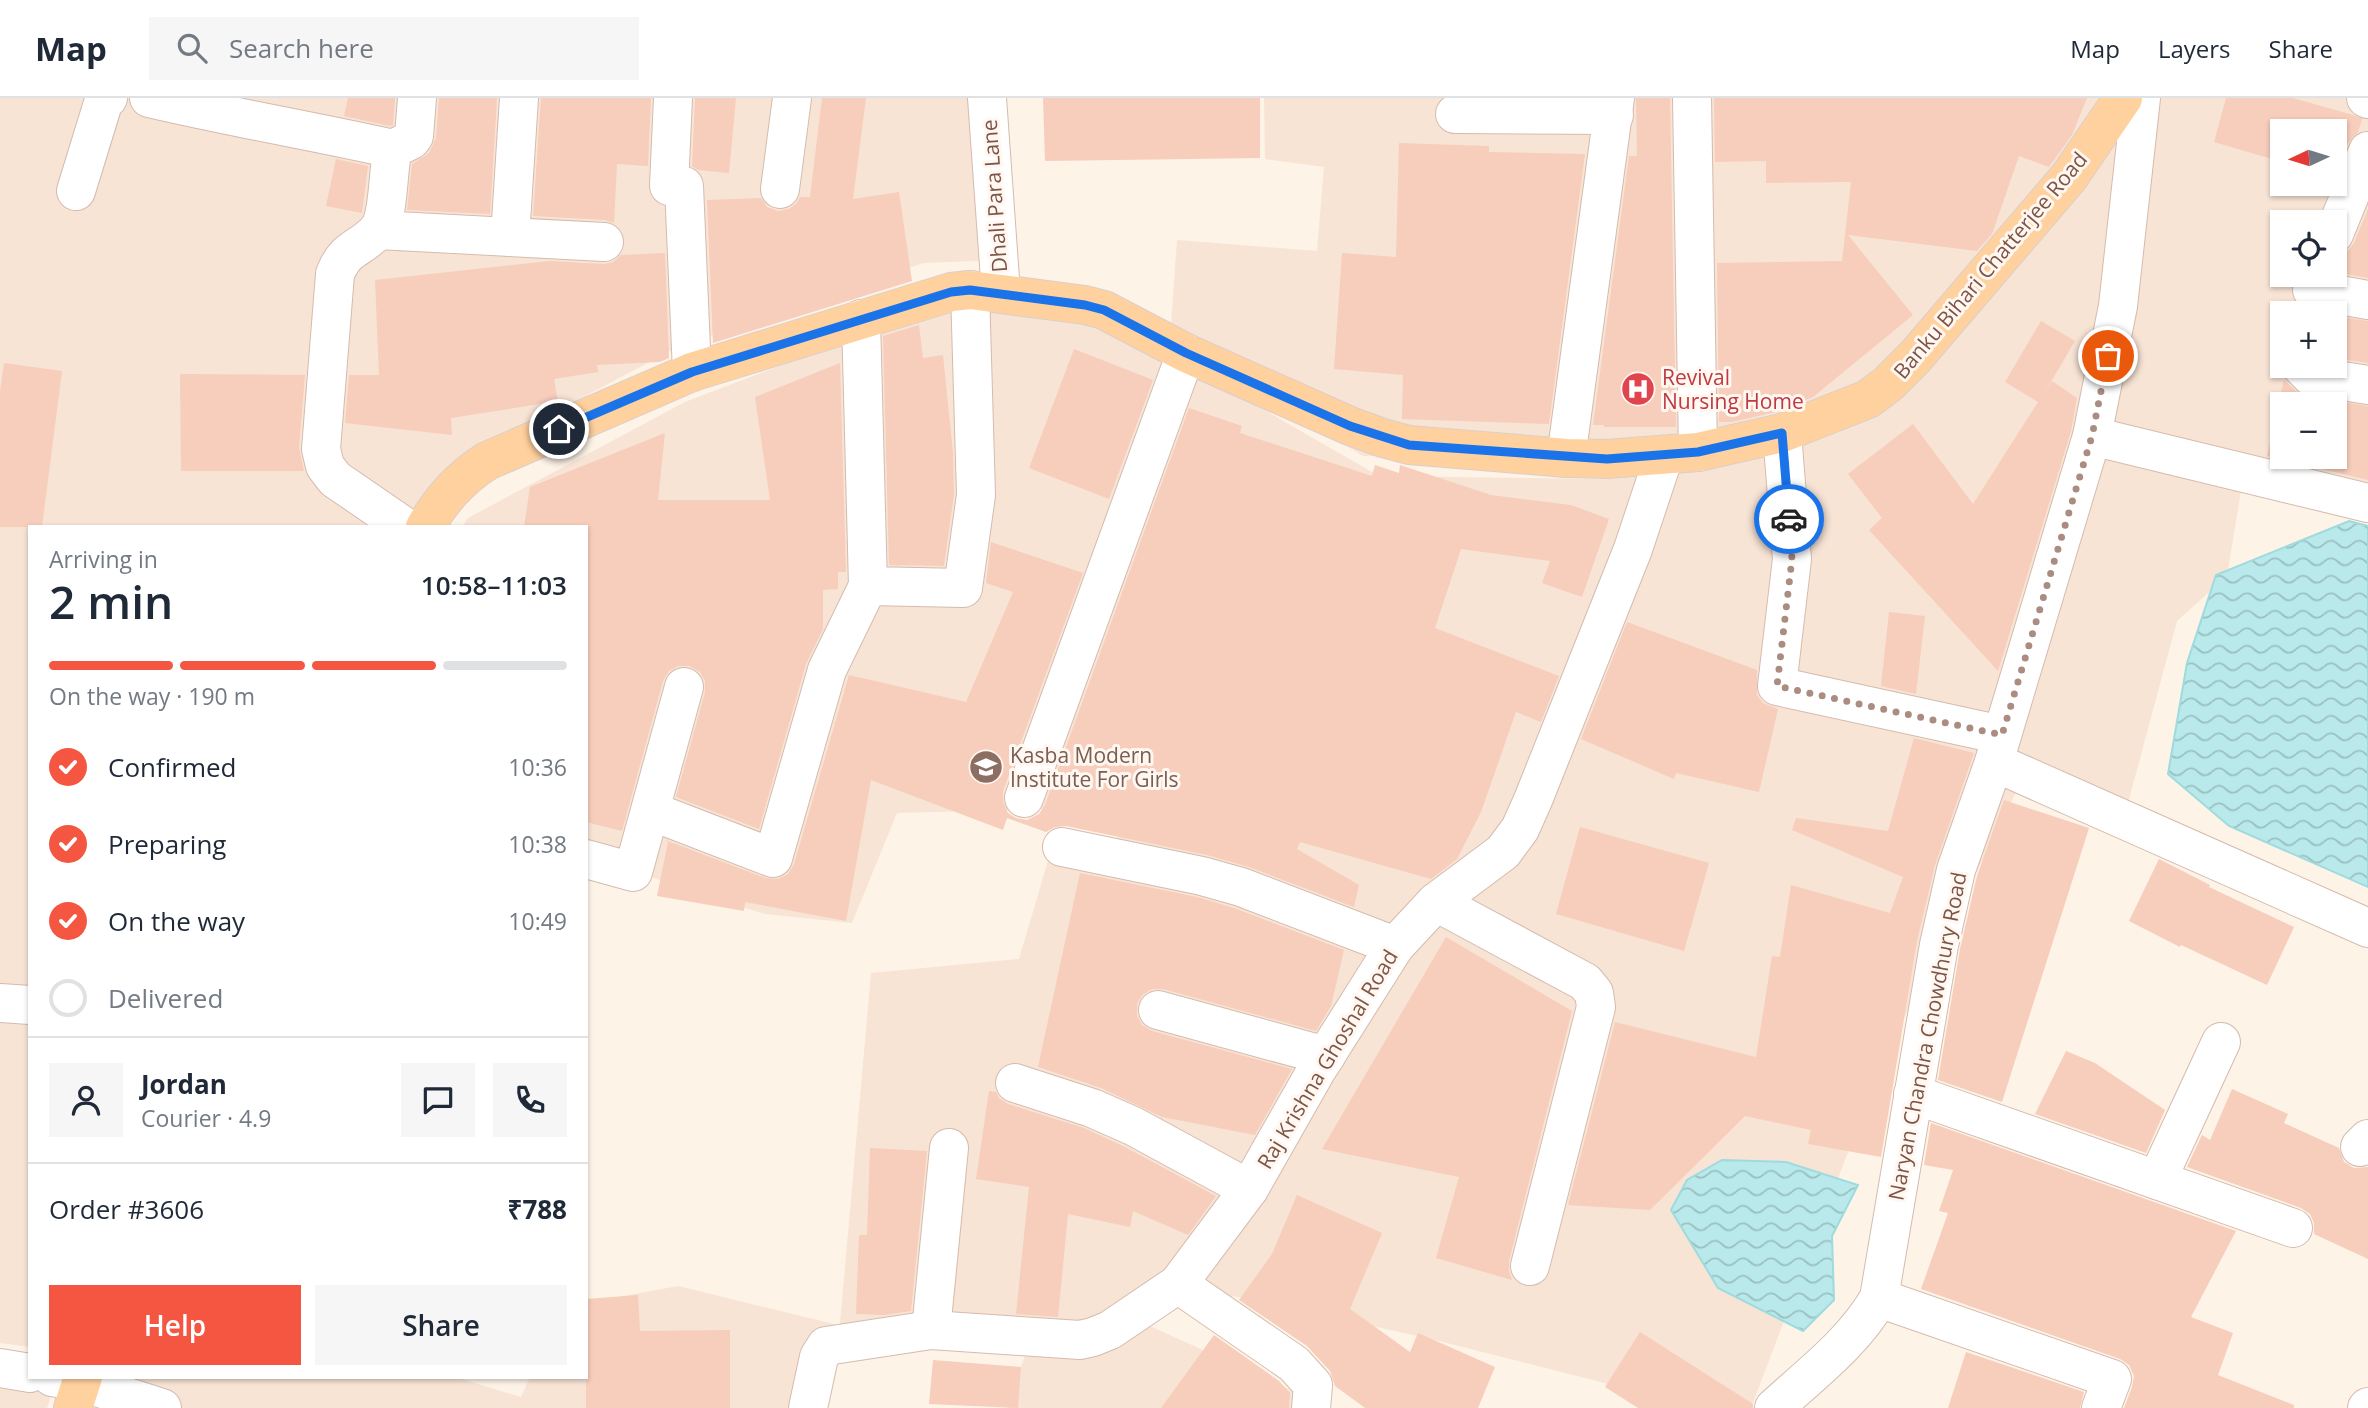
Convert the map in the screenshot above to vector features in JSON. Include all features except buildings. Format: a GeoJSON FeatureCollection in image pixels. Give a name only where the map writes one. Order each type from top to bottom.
{"type":"FeatureCollection","features":[{"type":"Feature","properties":{"kind":"main road","name":"Banku Bihari Chatterjee Road"},"geometry":{"type":"LineString","coordinates":[[426,525],[440,501],[465,475],[487,461],[692,372],[951,292],[985,292],[1085,305],[1104,310],[1186,353],[1350,426],[1409,445],[1607,459],[1681,454],[1782,433],[1868,399],[1888,384],[1915,357],[2069,177],[2123,98]]}},
{"type":"Feature","properties":{"kind":"street"},"geometry":{"type":"LineString","coordinates":[[76,191],[104,100],[108,98]]}},
{"type":"Feature","properties":{"kind":"street"},"geometry":{"type":"LineString","coordinates":[[149,98],[229,117],[317,132],[393,149],[414,136],[417,98]]}},
{"type":"Feature","properties":{"kind":"street"},"geometry":{"type":"LineString","coordinates":[[510,237],[519,98]]}},
{"type":"Feature","properties":{"kind":"street"},"geometry":{"type":"LineString","coordinates":[[673,98],[669,186],[684,186],[692,372]]}},
{"type":"Feature","properties":{"kind":"street"},"geometry":{"type":"LineString","coordinates":[[780,189],[792,98]]}},
{"type":"Feature","properties":{"kind":"street","name":"Dhali Para Lane"},"geometry":{"type":"LineString","coordinates":[[868,586],[964,588],[976,495],[985,292],[987,98]]}},
{"type":"Feature","properties":{"kind":"street","name":"Raj Krishna Ghoshal Road"},"geometry":{"type":"LineString","coordinates":[[808,1408],[819,1357],[826,1346],[931,1330],[1080,1340],[1110,1330],[1178,1284],[1249,1189],[1326,1056],[1395,946],[1436,902],[1503,852],[1520,829],[1633,548],[1681,454],[1692,98]]}},
{"type":"Feature","properties":{"kind":"street","name":"Naryan Chandra Chowdhury Road"},"geometry":{"type":"LineString","coordinates":[[1774,1408],[1850,1338],[1879,1298],[1913,1094],[1956,870],[1998,749],[2092,436],[2118,306],[2141,98]]}},
{"type":"Feature","properties":{"kind":"street"},"geometry":{"type":"LineString","coordinates":[[1455,114],[1615,107],[1566,458]]}},
{"type":"Feature","properties":{"kind":"street"},"geometry":{"type":"LineString","coordinates":[[393,149],[383,217],[378,230],[348,251],[335,274],[321,449],[325,466],[335,479],[402,525]]}},
{"type":"Feature","properties":{"kind":"street"},"geometry":{"type":"LineString","coordinates":[[2344,210],[2368,151]]}},
{"type":"Feature","properties":{"kind":"street"},"geometry":{"type":"LineString","coordinates":[[378,230],[604,242]]}},
{"type":"Feature","properties":{"kind":"street"},"geometry":{"type":"LineString","coordinates":[[2309,293],[2368,300]]}},
{"type":"Feature","properties":{"kind":"street"},"geometry":{"type":"LineString","coordinates":[[651,811],[772,858],[827,670],[868,586],[861,319]]}},
{"type":"Feature","properties":{"kind":"street"},"geometry":{"type":"LineString","coordinates":[[1024,798],[1186,353]]}},
{"type":"Feature","properties":{"kind":"street"},"geometry":{"type":"LineString","coordinates":[[2324,378],[2368,385]]}},
{"type":"Feature","properties":{"kind":"street"},"geometry":{"type":"LineString","coordinates":[[1782,433],[1792,559],[1777,686],[1998,749],[2368,928]]}},
{"type":"Feature","properties":{"kind":"street"},"geometry":{"type":"LineString","coordinates":[[2092,436],[2368,503]]}},
{"type":"Feature","properties":{"kind":"street"},"geometry":{"type":"LineString","coordinates":[[588,860],[633,872],[684,687]]}},
{"type":"Feature","properties":{"kind":"street"},"geometry":{"type":"LineString","coordinates":[[1062,848],[1202,876],[1241,887],[1395,946]]}},
{"type":"Feature","properties":{"kind":"street"},"geometry":{"type":"LineString","coordinates":[[1436,902],[1585,982],[1594,993],[1596,1007],[1530,1266]]}},
{"type":"Feature","properties":{"kind":"street"},"geometry":{"type":"LineString","coordinates":[[0,1003],[28,1005]]}},
{"type":"Feature","properties":{"kind":"street"},"geometry":{"type":"LineString","coordinates":[[1158,1010],[1326,1056]]}},
{"type":"Feature","properties":{"kind":"street"},"geometry":{"type":"LineString","coordinates":[[2157,1180],[2221,1042]]}},
{"type":"Feature","properties":{"kind":"street"},"geometry":{"type":"LineString","coordinates":[[1015,1083],[1093,1108],[1133,1126],[1249,1189]]}},
{"type":"Feature","properties":{"kind":"street"},"geometry":{"type":"LineString","coordinates":[[1913,1094],[2293,1228]]}},
{"type":"Feature","properties":{"kind":"street"},"geometry":{"type":"LineString","coordinates":[[931,1330],[949,1148]]}},
{"type":"Feature","properties":{"kind":"street"},"geometry":{"type":"LineString","coordinates":[[1178,1284],[1294,1364],[1313,1385],[1311,1408]]}},
{"type":"Feature","properties":{"kind":"street"},"geometry":{"type":"LineString","coordinates":[[1879,1298],[2112,1379],[2101,1408]]}},
{"type":"Feature","properties":{"kind":"street"},"geometry":{"type":"LineString","coordinates":[[0,1368],[28,1373]]}},
{"type":"Feature","properties":{"kind":"street"},"geometry":{"type":"LineString","coordinates":[[72,1386],[162,1408]]}},
{"type":"Feature","properties":{"kind":"shaded area"},"geometry":{"type":"Polygon","coordinates":[[[0,98],[989,98],[1001,260],[923,263],[676,348],[445,470],[412,525],[28,525],[28,1347],[0,1343],[0,98]]]}},
{"type":"Feature","properties":{"kind":"shaded area"},"geometry":{"type":"Polygon","coordinates":[[[1264,98],[2368,98],[2368,520],[2241,491],[2227,576],[2177,621],[2128,803],[2030,764],[1883,1060],[1751,1408],[1703,1408],[1435,1340],[1248,1298],[1154,1288],[1130,1317],[1331,1408],[1007,1408],[1032,1335],[839,1335],[871,973],[1019,959],[1050,854],[1112,850],[1196,639],[1083,808],[897,813],[852,923],[765,914],[588,857],[588,525],[463,525],[468,518],[685,402],[944,303],[1118,326],[1379,476],[1602,479],[1621,450],[1589,457],[1363,456],[1170,339],[1177,240],[1317,251],[1324,167],[1265,159],[1264,98]]]}},
{"type":"Feature","properties":{"kind":"shaded area"},"geometry":{"type":"Polygon","coordinates":[[[678,1286],[834,1324],[819,1408],[101,1408],[111,1379],[462,1379],[521,1397],[529,1379],[588,1379],[588,1303],[678,1286]]]}},
{"type":"Feature","properties":{"kind":"shaded area"},"geometry":{"type":"Polygon","coordinates":[[[0,1379],[55,1383],[47,1408],[0,1408],[0,1379]]]}},
{"type":"Feature","properties":{"kind":"water"},"geometry":{"type":"Polygon","coordinates":[[[2349,521],[2368,526],[2368,887],[2229,826],[2168,774],[2187,663],[2216,575],[2349,521]]]}},
{"type":"Feature","properties":{"kind":"water"},"geometry":{"type":"Polygon","coordinates":[[[1722,1160],[1786,1162],[1858,1185],[1832,1236],[1834,1300],[1803,1331],[1718,1288],[1671,1210],[1687,1180],[1722,1160]]]}},
{"type":"Feature","properties":{"kind":"way so far"},"geometry":{"type":"LineString","coordinates":[[1789,519],[1792,559],[1777,686],[2002,735],[2092,436],[2108,356]]}},
{"type":"Feature","properties":{"kind":"place","name":"Revival Nursing Home"},"geometry":{"type":"Point","coordinates":[1638,389]}},
{"type":"Feature","properties":{"kind":"place","name":"Kasba Modern Institute For Girls"},"geometry":{"type":"Point","coordinates":[986,767]}},
{"type":"Feature","properties":{"kind":"route"},"geometry":{"type":"LineString","coordinates":[[559,429],[692,372],[951,292],[970,290],[1085,305],[1104,310],[1186,353],[1350,426],[1409,445],[1607,459],[1698,452],[1782,433],[1789,519]]}}]}
